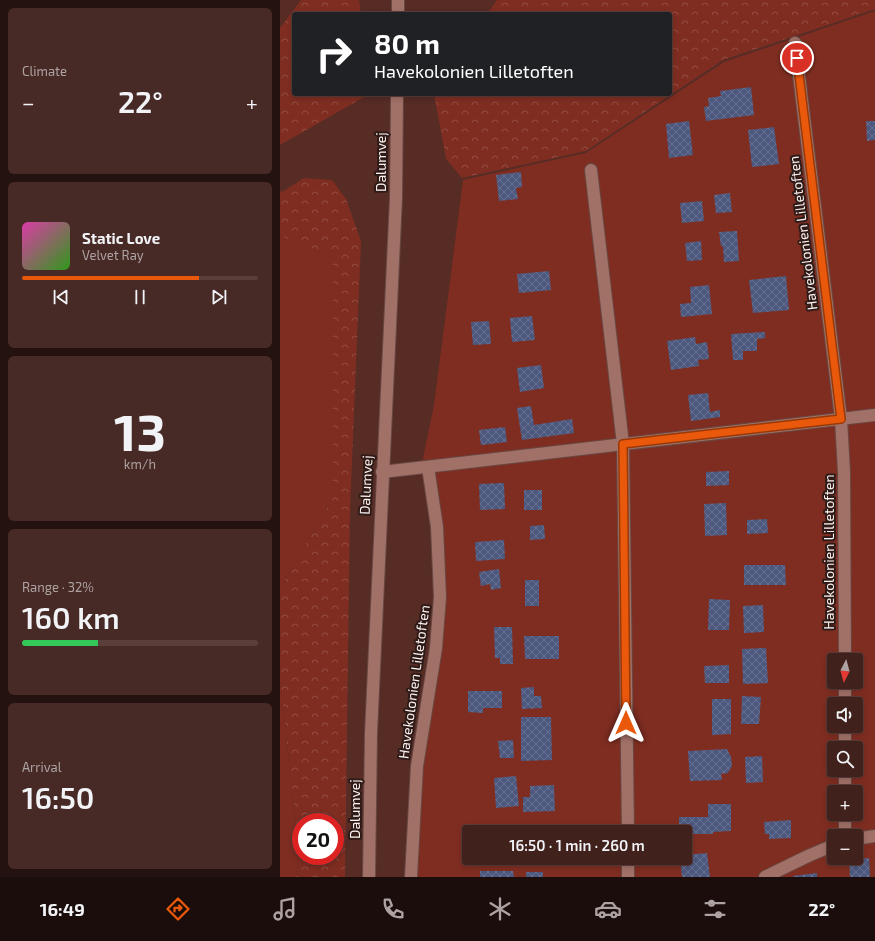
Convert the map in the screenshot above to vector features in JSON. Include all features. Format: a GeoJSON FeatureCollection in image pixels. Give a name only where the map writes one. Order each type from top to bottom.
{"type":"FeatureCollection","features":[{"type":"Feature","properties":{"kind":"street"},"geometry":{"type":"LineString","coordinates":[[398,0],[398,12]]}},
{"type":"Feature","properties":{"kind":"street","name":"Havekolonien Lilletoften"},"geometry":{"type":"LineString","coordinates":[[796,43],[841,419],[844,472],[845,653]]}},
{"type":"Feature","properties":{"kind":"street","name":"Dalumvej"},"geometry":{"type":"LineString","coordinates":[[370,877],[371,733],[396,198],[397,96]]}},
{"type":"Feature","properties":{"kind":"street"},"geometry":{"type":"LineString","coordinates":[[591,170],[623,444],[628,825]]}},
{"type":"Feature","properties":{"kind":"street"},"geometry":{"type":"LineString","coordinates":[[382,472],[875,416]]}},
{"type":"Feature","properties":{"kind":"street","name":"Havekolonien Lilletoften"},"geometry":{"type":"LineString","coordinates":[[411,877],[417,766],[436,648],[440,597],[437,526],[428,467]]}},
{"type":"Feature","properties":{"kind":"street"},"geometry":{"type":"LineString","coordinates":[[863,838],[875,836]]}},
{"type":"Feature","properties":{"kind":"street"},"geometry":{"type":"LineString","coordinates":[[766,877],[827,848]]}},
{"type":"Feature","properties":{"kind":"street"},"geometry":{"type":"LineString","coordinates":[[628,865],[628,877]]}},
{"type":"Feature","properties":{"kind":"green space"},"geometry":{"type":"Polygon","coordinates":[[[301,0],[359,0],[361,12],[292,12],[301,0]]]}},
{"type":"Feature","properties":{"kind":"green space"},"geometry":{"type":"Polygon","coordinates":[[[497,0],[875,0],[875,9],[723,60],[672,94],[672,12],[488,12],[497,0]]]}},
{"type":"Feature","properties":{"kind":"green space"},"geometry":{"type":"Polygon","coordinates":[[[875,11],[875,877],[406,877],[433,612],[432,535],[421,468],[434,405],[463,180],[586,153],[724,62],[875,11]]]}},
{"type":"Feature","properties":{"kind":"green space"},"geometry":{"type":"Polygon","coordinates":[[[292,12],[292,96],[366,96],[280,145],[280,28],[292,12]]]}},
{"type":"Feature","properties":{"kind":"green space"},"geometry":{"type":"Polygon","coordinates":[[[434,96],[669,96],[586,151],[462,178],[446,159],[434,96]]]}},
{"type":"Feature","properties":{"kind":"green space"},"geometry":{"type":"Polygon","coordinates":[[[304,178],[332,180],[346,199],[361,241],[350,510],[345,877],[296,877],[298,865],[344,865],[344,813],[294,813],[280,679],[280,588],[333,498],[333,257],[280,236],[280,191],[282,192],[304,178]]]}},
{"type":"Feature","properties":{"kind":"green space"},"geometry":{"type":"Polygon","coordinates":[[[280,236],[333,256],[333,498],[280,588],[280,236]]]}},
{"type":"Feature","properties":{"kind":"green space"},"geometry":{"type":"Polygon","coordinates":[[[280,679],[294,813],[292,813],[292,865],[298,865],[296,877],[280,877],[280,679]]]}},
{"type":"Feature","properties":{"kind":"building"},"geometry":{"type":"Polygon","coordinates":[[[751,87],[754,115],[706,121],[704,107],[709,106],[708,98],[721,96],[720,91],[751,87]]]}},
{"type":"Feature","properties":{"kind":"building"},"geometry":{"type":"Polygon","coordinates":[[[689,121],[693,155],[669,158],[666,124],[689,121]]]}},
{"type":"Feature","properties":{"kind":"building"},"geometry":{"type":"Polygon","coordinates":[[[866,121],[875,121],[875,140],[867,141],[866,121]]]}},
{"type":"Feature","properties":{"kind":"building"},"geometry":{"type":"Polygon","coordinates":[[[774,127],[779,164],[752,167],[748,130],[774,127]]]}},
{"type":"Feature","properties":{"kind":"building"},"geometry":{"type":"Polygon","coordinates":[[[521,172],[522,187],[516,188],[518,199],[499,201],[496,175],[521,172]]]}},
{"type":"Feature","properties":{"kind":"building"},"geometry":{"type":"Polygon","coordinates":[[[730,193],[732,212],[716,213],[714,195],[730,193]]]}},
{"type":"Feature","properties":{"kind":"building"},"geometry":{"type":"Polygon","coordinates":[[[702,201],[704,221],[682,223],[680,203],[702,201]]]}},
{"type":"Feature","properties":{"kind":"building"},"geometry":{"type":"Polygon","coordinates":[[[737,231],[739,261],[724,262],[723,246],[721,246],[719,232],[737,231]]]}},
{"type":"Feature","properties":{"kind":"building"},"geometry":{"type":"Polygon","coordinates":[[[701,241],[702,260],[687,261],[685,243],[701,241]]]}},
{"type":"Feature","properties":{"kind":"building"},"geometry":{"type":"Polygon","coordinates":[[[549,271],[551,290],[519,293],[517,274],[549,271]]]}},
{"type":"Feature","properties":{"kind":"building"},"geometry":{"type":"Polygon","coordinates":[[[786,276],[789,310],[753,313],[749,280],[786,276]]]}},
{"type":"Feature","properties":{"kind":"building"},"geometry":{"type":"Polygon","coordinates":[[[709,285],[712,314],[681,317],[680,304],[691,303],[690,287],[709,285]]]}},
{"type":"Feature","properties":{"kind":"building"},"geometry":{"type":"Polygon","coordinates":[[[532,316],[535,340],[512,342],[510,318],[532,316]]]}},
{"type":"Feature","properties":{"kind":"building"},"geometry":{"type":"Polygon","coordinates":[[[489,321],[491,344],[473,345],[471,322],[489,321]]]}},
{"type":"Feature","properties":{"kind":"building"},"geometry":{"type":"Polygon","coordinates":[[[765,332],[765,338],[757,339],[757,351],[743,351],[743,360],[733,360],[731,334],[765,332]]]}},
{"type":"Feature","properties":{"kind":"building"},"geometry":{"type":"Polygon","coordinates":[[[695,337],[696,344],[707,342],[709,359],[698,360],[699,366],[671,370],[667,341],[695,337]]]}},
{"type":"Feature","properties":{"kind":"building"},"geometry":{"type":"Polygon","coordinates":[[[541,365],[544,388],[520,392],[517,368],[541,365]]]}},
{"type":"Feature","properties":{"kind":"building"},"geometry":{"type":"Polygon","coordinates":[[[708,393],[710,412],[720,410],[720,417],[691,421],[688,395],[708,393]]]}},
{"type":"Feature","properties":{"kind":"building"},"geometry":{"type":"Polygon","coordinates":[[[531,406],[534,425],[572,419],[574,433],[522,440],[517,408],[531,406]]]}},
{"type":"Feature","properties":{"kind":"building"},"geometry":{"type":"Polygon","coordinates":[[[505,427],[507,442],[481,445],[479,430],[505,427]]]}},
{"type":"Feature","properties":{"kind":"building"},"geometry":{"type":"Polygon","coordinates":[[[729,471],[729,485],[706,486],[706,472],[729,471]]]}},
{"type":"Feature","properties":{"kind":"building"},"geometry":{"type":"Polygon","coordinates":[[[504,483],[505,509],[480,510],[479,484],[504,483]]]}},
{"type":"Feature","properties":{"kind":"building"},"geometry":{"type":"Polygon","coordinates":[[[524,490],[542,490],[542,510],[524,510],[524,490]]]}},
{"type":"Feature","properties":{"kind":"building"},"geometry":{"type":"Polygon","coordinates":[[[726,503],[727,535],[705,536],[704,504],[726,503]]]}},
{"type":"Feature","properties":{"kind":"building"},"geometry":{"type":"Polygon","coordinates":[[[767,519],[768,533],[747,534],[747,520],[767,519]]]}},
{"type":"Feature","properties":{"kind":"building"},"geometry":{"type":"Polygon","coordinates":[[[544,525],[545,539],[530,540],[530,526],[544,525]]]}},
{"type":"Feature","properties":{"kind":"building"},"geometry":{"type":"Polygon","coordinates":[[[504,540],[505,559],[476,561],[475,542],[504,540]]]}},
{"type":"Feature","properties":{"kind":"building"},"geometry":{"type":"Polygon","coordinates":[[[744,565],[785,565],[786,585],[744,585],[744,565]]]}},
{"type":"Feature","properties":{"kind":"building"},"geometry":{"type":"Polygon","coordinates":[[[499,569],[501,588],[491,590],[490,584],[481,586],[479,572],[499,569]]]}},
{"type":"Feature","properties":{"kind":"building"},"geometry":{"type":"Polygon","coordinates":[[[525,580],[539,580],[539,606],[525,606],[525,580]]]}},
{"type":"Feature","properties":{"kind":"building"},"geometry":{"type":"Polygon","coordinates":[[[709,599],[730,600],[729,630],[708,630],[709,599]]]}},
{"type":"Feature","properties":{"kind":"building"},"geometry":{"type":"Polygon","coordinates":[[[763,605],[764,632],[744,633],[743,606],[763,605]]]}},
{"type":"Feature","properties":{"kind":"building"},"geometry":{"type":"Polygon","coordinates":[[[494,627],[512,627],[513,664],[500,664],[500,658],[495,658],[494,627]]]}},
{"type":"Feature","properties":{"kind":"building"},"geometry":{"type":"Polygon","coordinates":[[[524,636],[559,636],[559,659],[525,659],[524,636]]]}},
{"type":"Feature","properties":{"kind":"building"},"geometry":{"type":"Polygon","coordinates":[[[766,648],[768,683],[743,684],[742,649],[766,648]]]}},
{"type":"Feature","properties":{"kind":"building"},"geometry":{"type":"Polygon","coordinates":[[[729,665],[729,683],[705,683],[704,666],[729,665]]]}},
{"type":"Feature","properties":{"kind":"building"},"geometry":{"type":"Polygon","coordinates":[[[534,687],[534,696],[541,696],[542,708],[522,709],[521,688],[534,687]]]}},
{"type":"Feature","properties":{"kind":"building"},"geometry":{"type":"Polygon","coordinates":[[[468,691],[502,691],[502,708],[483,708],[483,713],[468,712],[468,691]]]}},
{"type":"Feature","properties":{"kind":"building"},"geometry":{"type":"Polygon","coordinates":[[[742,696],[761,697],[759,724],[741,724],[742,696]]]}},
{"type":"Feature","properties":{"kind":"building"},"geometry":{"type":"Polygon","coordinates":[[[712,699],[731,699],[731,734],[712,735],[712,699]]]}},
{"type":"Feature","properties":{"kind":"building"},"geometry":{"type":"Polygon","coordinates":[[[521,717],[551,717],[552,760],[521,761],[521,717]]]}},
{"type":"Feature","properties":{"kind":"building"},"geometry":{"type":"Polygon","coordinates":[[[513,740],[514,758],[500,758],[498,741],[513,740]]]}},
{"type":"Feature","properties":{"kind":"building"},"geometry":{"type":"Polygon","coordinates":[[[727,749],[731,757],[732,766],[728,773],[721,774],[722,780],[690,781],[688,751],[727,749]]]}},
{"type":"Feature","properties":{"kind":"building"},"geometry":{"type":"Polygon","coordinates":[[[762,756],[763,782],[746,783],[745,757],[762,756]]]}},
{"type":"Feature","properties":{"kind":"building"},"geometry":{"type":"Polygon","coordinates":[[[516,776],[519,806],[496,808],[494,778],[516,776]]]}},
{"type":"Feature","properties":{"kind":"building"},"geometry":{"type":"Polygon","coordinates":[[[554,785],[555,811],[523,812],[523,797],[530,797],[530,786],[554,785]]]}},
{"type":"Feature","properties":{"kind":"building"},"geometry":{"type":"Polygon","coordinates":[[[708,804],[731,804],[731,831],[713,832],[713,834],[692,834],[692,825],[679,825],[679,817],[708,817],[708,804]]]}},
{"type":"Feature","properties":{"kind":"building"},"geometry":{"type":"Polygon","coordinates":[[[791,820],[791,838],[769,839],[769,834],[765,834],[764,822],[791,820]]]}},
{"type":"Feature","properties":{"kind":"building"},"geometry":{"type":"Polygon","coordinates":[[[707,853],[710,877],[682,877],[681,865],[692,865],[692,854],[707,853]]]}},
{"type":"Feature","properties":{"kind":"building"},"geometry":{"type":"Polygon","coordinates":[[[863,858],[869,858],[870,877],[850,877],[849,865],[863,865],[863,858]]]}},
{"type":"Feature","properties":{"kind":"building"},"geometry":{"type":"Polygon","coordinates":[[[480,871],[513,871],[514,877],[480,877],[480,871]]]}},
{"type":"Feature","properties":{"kind":"building"},"geometry":{"type":"Polygon","coordinates":[[[526,872],[543,872],[543,877],[526,877],[526,872]]]}},
{"type":"Feature","properties":{"kind":"building"},"geometry":{"type":"Polygon","coordinates":[[[817,873],[817,877],[793,877],[793,876],[817,873]]]}},
{"type":"Feature","properties":{"kind":"route"},"geometry":{"type":"LineString","coordinates":[[626,723],[623,444],[841,419],[797,58]]}}]}
